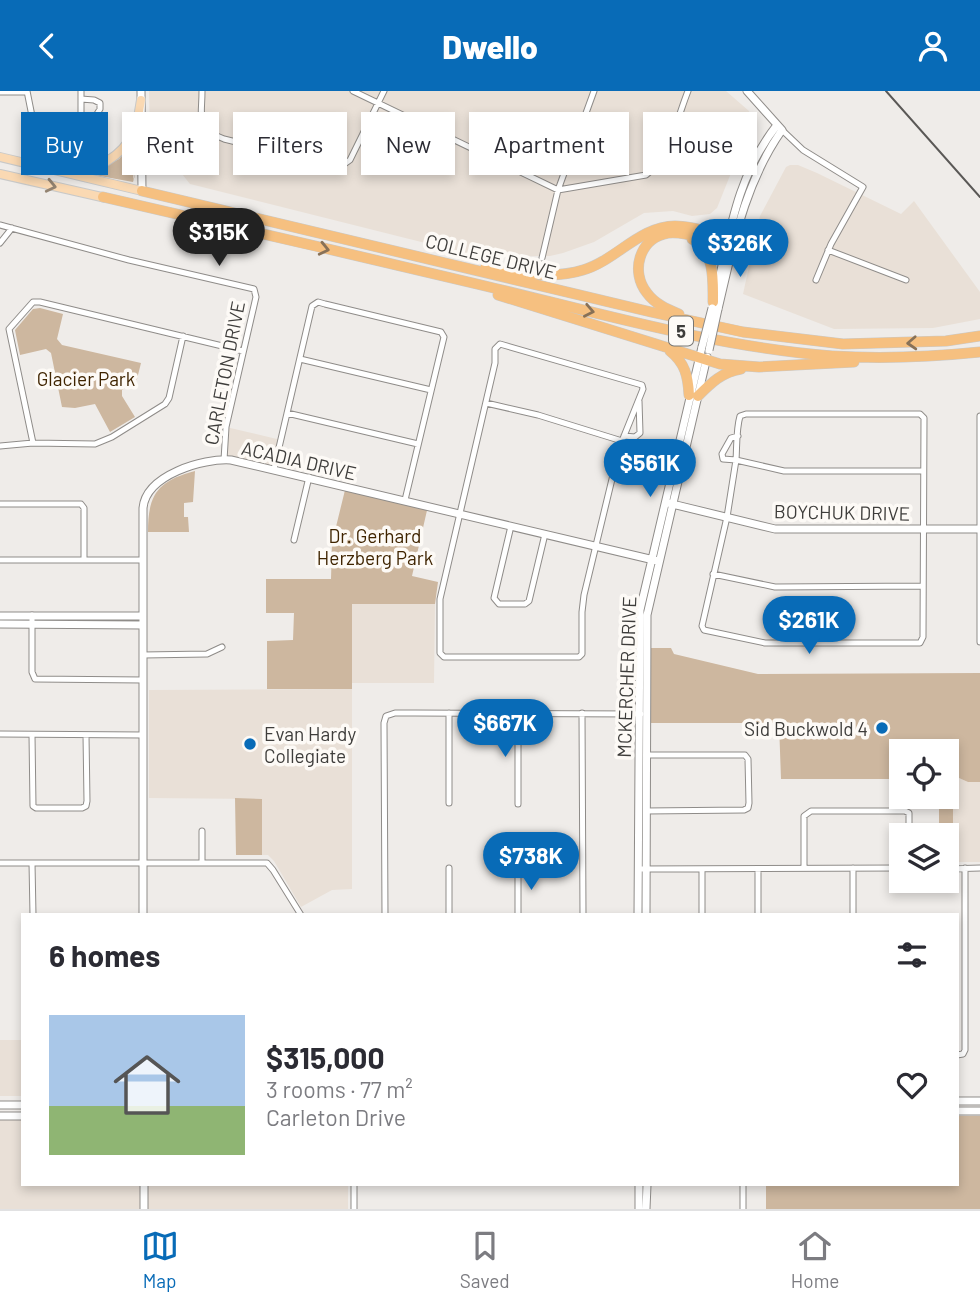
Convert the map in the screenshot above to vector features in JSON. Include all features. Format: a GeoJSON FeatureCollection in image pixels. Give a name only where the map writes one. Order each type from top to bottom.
{"type":"FeatureCollection","features":[{"type":"Feature","properties":{"kind":"highway"},"geometry":{"type":"LineString","coordinates":[[142,191],[144,199],[149,203],[186,216]]}},
{"type":"Feature","properties":{"kind":"highway","name":"COLLEGE DRIVE"},"geometry":{"type":"LineString","coordinates":[[142,191],[743,332],[843,344],[946,341],[980,336]]}},
{"type":"Feature","properties":{"kind":"highway","name":"COLLEGE DRIVE"},"geometry":{"type":"LineString","coordinates":[[103,197],[575,308],[752,345],[831,355],[938,356],[980,352]]}},
{"type":"Feature","properties":{"kind":"highway"},"geometry":{"type":"LineString","coordinates":[[396,250],[525,274],[550,274],[583,270],[662,228],[686,227],[730,241]]}},
{"type":"Feature","properties":{"kind":"highway"},"geometry":{"type":"LineString","coordinates":[[682,234],[697,240],[706,252],[713,276],[715,306]]}},
{"type":"Feature","properties":{"kind":"highway"},"geometry":{"type":"LineString","coordinates":[[730,241],[682,234],[660,236],[642,251],[638,273],[648,294],[660,306],[743,332]]}},
{"type":"Feature","properties":{"kind":"highway"},"geometry":{"type":"LineString","coordinates":[[428,273],[667,348],[704,354],[730,365],[759,366],[938,356]]}},
{"type":"Feature","properties":{"kind":"highway"},"geometry":{"type":"LineString","coordinates":[[667,348],[682,363],[694,395],[716,378],[731,371],[759,366]]}},
{"type":"Feature","properties":{"kind":"main road"},"geometry":{"type":"LineString","coordinates":[[108,161],[120,154],[134,131],[141,95]]}},
{"type":"Feature","properties":{"kind":"main road","name":"COLLEGE DRIVE"},"geometry":{"type":"LineString","coordinates":[[0,157],[21,162]]}},
{"type":"Feature","properties":{"kind":"main road","name":"COLLEGE DRIVE"},"geometry":{"type":"LineString","coordinates":[[0,174],[103,197]]}},
{"type":"Feature","properties":{"kind":"main road","name":"COLLEGE DRIVE"},"geometry":{"type":"LineString","coordinates":[[75,175],[142,191]]}},
{"type":"Feature","properties":{"kind":"main road"},"geometry":{"type":"LineString","coordinates":[[103,197],[131,198],[137,197],[142,191]]}},
{"type":"Feature","properties":{"kind":"street"},"geometry":{"type":"LineString","coordinates":[[81,91],[81,112]]}},
{"type":"Feature","properties":{"kind":"street"},"geometry":{"type":"LineString","coordinates":[[202,91],[202,123],[208,133],[333,166],[343,165],[350,160],[384,91]]}},
{"type":"Feature","properties":{"kind":"street"},"geometry":{"type":"LineString","coordinates":[[353,91],[558,190],[646,175],[652,171],[662,159],[688,91]]}},
{"type":"Feature","properties":{"kind":"street"},"geometry":{"type":"LineString","coordinates":[[541,258],[558,190],[594,91]]}},
{"type":"Feature","properties":{"kind":"street"},"geometry":{"type":"LineString","coordinates":[[747,91],[803,150],[863,187],[828,250],[816,280]]}},
{"type":"Feature","properties":{"kind":"street"},"geometry":{"type":"LineString","coordinates":[[0,92],[27,92],[31,112]]}},
{"type":"Feature","properties":{"kind":"street"},"geometry":{"type":"LineString","coordinates":[[141,95],[142,191]]}},
{"type":"Feature","properties":{"kind":"street"},"geometry":{"type":"LineString","coordinates":[[81,99],[98,100],[100,106],[97,112]]}},
{"type":"Feature","properties":{"kind":"street","name":"MCKERCHER DRIVE"},"geometry":{"type":"LineString","coordinates":[[646,913],[640,610],[747,171],[764,141],[780,127]]}},
{"type":"Feature","properties":{"kind":"street","name":"CARLETON DRIVE"},"geometry":{"type":"LineString","coordinates":[[0,225],[131,261],[254,289],[256,297],[226,427],[224,460]]}},
{"type":"Feature","properties":{"kind":"street"},"geometry":{"type":"LineString","coordinates":[[0,243],[12,229]]}},
{"type":"Feature","properties":{"kind":"street"},"geometry":{"type":"LineString","coordinates":[[828,250],[906,280]]}},
{"type":"Feature","properties":{"kind":"street"},"geometry":{"type":"LineString","coordinates":[[33,443],[9,330],[33,302],[243,351]]}},
{"type":"Feature","properties":{"kind":"street"},"geometry":{"type":"LineString","coordinates":[[274,470],[312,306],[317,302],[441,332],[444,337],[405,500]]}},
{"type":"Feature","properties":{"kind":"street"},"geometry":{"type":"LineString","coordinates":[[0,446],[33,443],[95,444],[160,408],[169,398],[183,336]]}},
{"type":"Feature","properties":{"kind":"street"},"geometry":{"type":"LineString","coordinates":[[500,344],[642,385],[639,400],[623,439],[582,604],[582,654],[579,657],[444,657],[440,653],[440,599],[495,363],[495,349],[500,344]]}},
{"type":"Feature","properties":{"kind":"street"},"geometry":{"type":"LineString","coordinates":[[300,359],[430,390]]}},
{"type":"Feature","properties":{"kind":"street"},"geometry":{"type":"LineString","coordinates":[[486,403],[623,439],[635,437],[640,433],[639,400]]}},
{"type":"Feature","properties":{"kind":"street"},"geometry":{"type":"LineString","coordinates":[[287,413],[418,444]]}},
{"type":"Feature","properties":{"kind":"street"},"geometry":{"type":"LineString","coordinates":[[746,414],[920,414],[923,418],[923,637],[920,643],[765,643],[704,630],[702,621],[727,517],[736,460],[740,417],[746,414]]}},
{"type":"Feature","properties":{"kind":"street"},"geometry":{"type":"LineString","coordinates":[[980,416],[980,642]]}},
{"type":"Feature","properties":{"kind":"street"},"geometry":{"type":"LineString","coordinates":[[738,436],[732,438],[722,457],[784,471],[923,471]]}},
{"type":"Feature","properties":{"kind":"street","name":"ACADIA DRIVE"},"geometry":{"type":"LineString","coordinates":[[143,913],[143,508],[148,492],[177,472],[224,460],[309,477],[654,560]]}},
{"type":"Feature","properties":{"kind":"street"},"geometry":{"type":"LineString","coordinates":[[294,540],[309,477]]}},
{"type":"Feature","properties":{"kind":"street","name":"BOYCHUK DRIVE"},"geometry":{"type":"LineString","coordinates":[[668,503],[775,529],[980,529]]}},
{"type":"Feature","properties":{"kind":"street"},"geometry":{"type":"LineString","coordinates":[[0,504],[81,504],[84,508],[84,560]]}},
{"type":"Feature","properties":{"kind":"street"},"geometry":{"type":"LineString","coordinates":[[511,526],[494,598],[499,604],[525,604],[529,601],[545,534]]}},
{"type":"Feature","properties":{"kind":"street"},"geometry":{"type":"LineString","coordinates":[[0,560],[143,560]]}},
{"type":"Feature","properties":{"kind":"street"},"geometry":{"type":"LineString","coordinates":[[713,574],[775,587],[923,586]]}},
{"type":"Feature","properties":{"kind":"street"},"geometry":{"type":"LineString","coordinates":[[0,616],[32,619],[143,620]]}},
{"type":"Feature","properties":{"kind":"street"},"geometry":{"type":"LineString","coordinates":[[0,624],[32,619]]}},
{"type":"Feature","properties":{"kind":"street"},"geometry":{"type":"LineString","coordinates":[[32,619],[32,672],[35,679],[143,680]]}},
{"type":"Feature","properties":{"kind":"street"},"geometry":{"type":"LineString","coordinates":[[143,655],[206,654],[222,647]]}},
{"type":"Feature","properties":{"kind":"street"},"geometry":{"type":"LineString","coordinates":[[385,913],[386,716],[395,713],[643,714]]}},
{"type":"Feature","properties":{"kind":"street"},"geometry":{"type":"LineString","coordinates":[[449,713],[449,803]]}},
{"type":"Feature","properties":{"kind":"street"},"geometry":{"type":"LineString","coordinates":[[518,713],[518,804]]}},
{"type":"Feature","properties":{"kind":"street"},"geometry":{"type":"LineString","coordinates":[[582,713],[583,913]]}},
{"type":"Feature","properties":{"kind":"street","name":"MCKERCHER DRIVE"},"geometry":{"type":"LineString","coordinates":[[638,913],[646,811],[643,714]]}},
{"type":"Feature","properties":{"kind":"street"},"geometry":{"type":"LineString","coordinates":[[0,734],[143,735]]}},
{"type":"Feature","properties":{"kind":"street"},"geometry":{"type":"LineString","coordinates":[[32,735],[33,806],[82,808],[87,801],[86,734]]}},
{"type":"Feature","properties":{"kind":"street"},"geometry":{"type":"LineString","coordinates":[[646,755],[745,755],[748,759],[749,803],[744,810],[646,811]]}},
{"type":"Feature","properties":{"kind":"street"},"geometry":{"type":"LineString","coordinates":[[804,869],[804,815],[811,811],[905,811],[908,813],[908,823]]}},
{"type":"Feature","properties":{"kind":"street"},"geometry":{"type":"LineString","coordinates":[[202,831],[202,862]]}},
{"type":"Feature","properties":{"kind":"street"},"geometry":{"type":"LineString","coordinates":[[0,863],[267,863],[300,913]]}},
{"type":"Feature","properties":{"kind":"street"},"geometry":{"type":"LineString","coordinates":[[32,863],[33,913]]}},
{"type":"Feature","properties":{"kind":"street"},"geometry":{"type":"LineString","coordinates":[[449,868],[449,913]]}},
{"type":"Feature","properties":{"kind":"street"},"geometry":{"type":"LineString","coordinates":[[518,868],[518,913]]}},
{"type":"Feature","properties":{"kind":"street"},"geometry":{"type":"LineString","coordinates":[[643,869],[889,868]]}},
{"type":"Feature","properties":{"kind":"street"},"geometry":{"type":"LineString","coordinates":[[959,868],[980,868]]}},
{"type":"Feature","properties":{"kind":"street"},"geometry":{"type":"LineString","coordinates":[[959,1055],[965,1050],[965,868]]}},
{"type":"Feature","properties":{"kind":"street"},"geometry":{"type":"LineString","coordinates":[[702,869],[702,913]]}},
{"type":"Feature","properties":{"kind":"street"},"geometry":{"type":"LineString","coordinates":[[758,869],[758,913]]}},
{"type":"Feature","properties":{"kind":"street"},"geometry":{"type":"LineString","coordinates":[[853,869],[853,913]]}},
{"type":"Feature","properties":{"kind":"street"},"geometry":{"type":"LineString","coordinates":[[959,926],[965,926]]}},
{"type":"Feature","properties":{"kind":"street"},"geometry":{"type":"LineString","coordinates":[[959,1101],[980,1101]]}},
{"type":"Feature","properties":{"kind":"street"},"geometry":{"type":"LineString","coordinates":[[0,1105],[21,1105]]}},
{"type":"Feature","properties":{"kind":"street"},"geometry":{"type":"LineString","coordinates":[[959,1111],[980,1111]]}},
{"type":"Feature","properties":{"kind":"street"},"geometry":{"type":"LineString","coordinates":[[0,1116],[21,1117]]}},
{"type":"Feature","properties":{"kind":"street"},"geometry":{"type":"LineString","coordinates":[[144,1186],[144,1209]]}},
{"type":"Feature","properties":{"kind":"street"},"geometry":{"type":"LineString","coordinates":[[354,1186],[354,1209]]}},
{"type":"Feature","properties":{"kind":"street"},"geometry":{"type":"LineString","coordinates":[[639,1186],[639,1209]]}},
{"type":"Feature","properties":{"kind":"street"},"geometry":{"type":"LineString","coordinates":[[646,1186],[646,1209]]}},
{"type":"Feature","properties":{"kind":"street"},"geometry":{"type":"LineString","coordinates":[[743,1186],[743,1209]]}},
{"type":"Feature","properties":{"kind":"shaded area"},"geometry":{"type":"Polygon","coordinates":[[[149,91],[726,91],[749,112],[643,112],[643,175],[730,175],[717,208],[710,214],[692,216],[673,211],[644,213],[594,242],[563,253],[550,256],[481,257],[190,184],[183,175],[219,175],[219,112],[149,112],[149,91]]]}},
{"type":"Feature","properties":{"kind":"shaded area"},"geometry":{"type":"Polygon","coordinates":[[[798,165],[817,173],[901,214],[914,201],[980,292],[980,319],[933,328],[834,329],[743,294],[760,216],[786,167],[798,165]]]}},
{"type":"Feature","properties":{"kind":"shaded area"},"geometry":{"type":"Polygon","coordinates":[[[226,427],[281,440],[274,469],[224,460],[226,427]]]}},
{"type":"Feature","properties":{"kind":"shaded area"},"geometry":{"type":"Polygon","coordinates":[[[352,604],[435,604],[434,683],[352,683],[352,604]]]}},
{"type":"Feature","properties":{"kind":"shaded area","name":"Evan Hardy Collegiate"},"geometry":{"type":"Polygon","coordinates":[[[352,689],[352,889],[332,890],[301,907],[274,861],[268,855],[262,855],[261,799],[149,798],[149,690],[352,689]]]}},
{"type":"Feature","properties":{"kind":"shaded area"},"geometry":{"type":"Polygon","coordinates":[[[959,778],[968,782],[980,782],[980,862],[959,862],[959,823],[952,823],[952,809],[959,809],[959,778]]]}},
{"type":"Feature","properties":{"kind":"shaded area"},"geometry":{"type":"Polygon","coordinates":[[[0,1040],[21,1040],[21,1096],[0,1096],[0,1040]]]}},
{"type":"Feature","properties":{"kind":"shaded area"},"geometry":{"type":"Polygon","coordinates":[[[21,1117],[21,1186],[144,1186],[144,1209],[0,1209],[0,1119],[21,1117]]]}},
{"type":"Feature","properties":{"kind":"shaded area"},"geometry":{"type":"Polygon","coordinates":[[[148,1186],[348,1186],[348,1209],[148,1209],[148,1186]]]}},
{"type":"Feature","properties":{"kind":"green space"},"geometry":{"type":"Polygon","coordinates":[[[122,156],[122,175],[133,175],[133,180],[135,175],[133,182],[94,175],[108,175],[108,164],[122,156]]]}},
{"type":"Feature","properties":{"kind":"green space","name":"Glacier Park"},"geometry":{"type":"Polygon","coordinates":[[[40,308],[63,314],[57,339],[62,345],[141,363],[137,379],[122,390],[122,396],[135,417],[110,432],[95,404],[75,408],[62,407],[51,353],[46,349],[20,355],[15,330],[33,309],[40,308]]]}},
{"type":"Feature","properties":{"kind":"green space"},"geometry":{"type":"Polygon","coordinates":[[[195,471],[193,502],[184,503],[184,517],[188,517],[189,532],[148,532],[150,508],[157,491],[172,480],[195,471]]]}},
{"type":"Feature","properties":{"kind":"green space","name":"Dr. Gerhard Herzberg Park"},"geometry":{"type":"Polygon","coordinates":[[[346,486],[428,506],[412,576],[438,582],[435,604],[352,604],[352,689],[267,689],[267,641],[293,640],[294,613],[266,613],[266,579],[331,579],[332,543],[346,486]]]}},
{"type":"Feature","properties":{"kind":"green space"},"geometry":{"type":"Polygon","coordinates":[[[650,648],[671,648],[674,654],[758,674],[980,673],[980,782],[968,782],[959,778],[959,739],[889,739],[889,779],[781,779],[779,723],[650,723],[650,648]]]}},
{"type":"Feature","properties":{"kind":"green space"},"geometry":{"type":"Polygon","coordinates":[[[235,798],[262,799],[262,855],[236,855],[235,798]]]}},
{"type":"Feature","properties":{"kind":"green space"},"geometry":{"type":"Polygon","coordinates":[[[939,809],[953,809],[953,823],[939,823],[939,809]]]}},
{"type":"Feature","properties":{"kind":"green space"},"geometry":{"type":"Polygon","coordinates":[[[959,1116],[980,1116],[980,1209],[766,1209],[766,1186],[959,1186],[959,1116]]]}},
{"type":"Feature","properties":{"kind":"railway"},"geometry":{"type":"LineString","coordinates":[[886,91],[980,197]]}},
{"type":"Feature","properties":{"kind":"place","name":"Sid Buckwold 4"},"geometry":{"type":"Point","coordinates":[882,728]}},
{"type":"Feature","properties":{"kind":"place","name":"Evan Hardy Collegiate"},"geometry":{"type":"Point","coordinates":[250,744]}}]}
